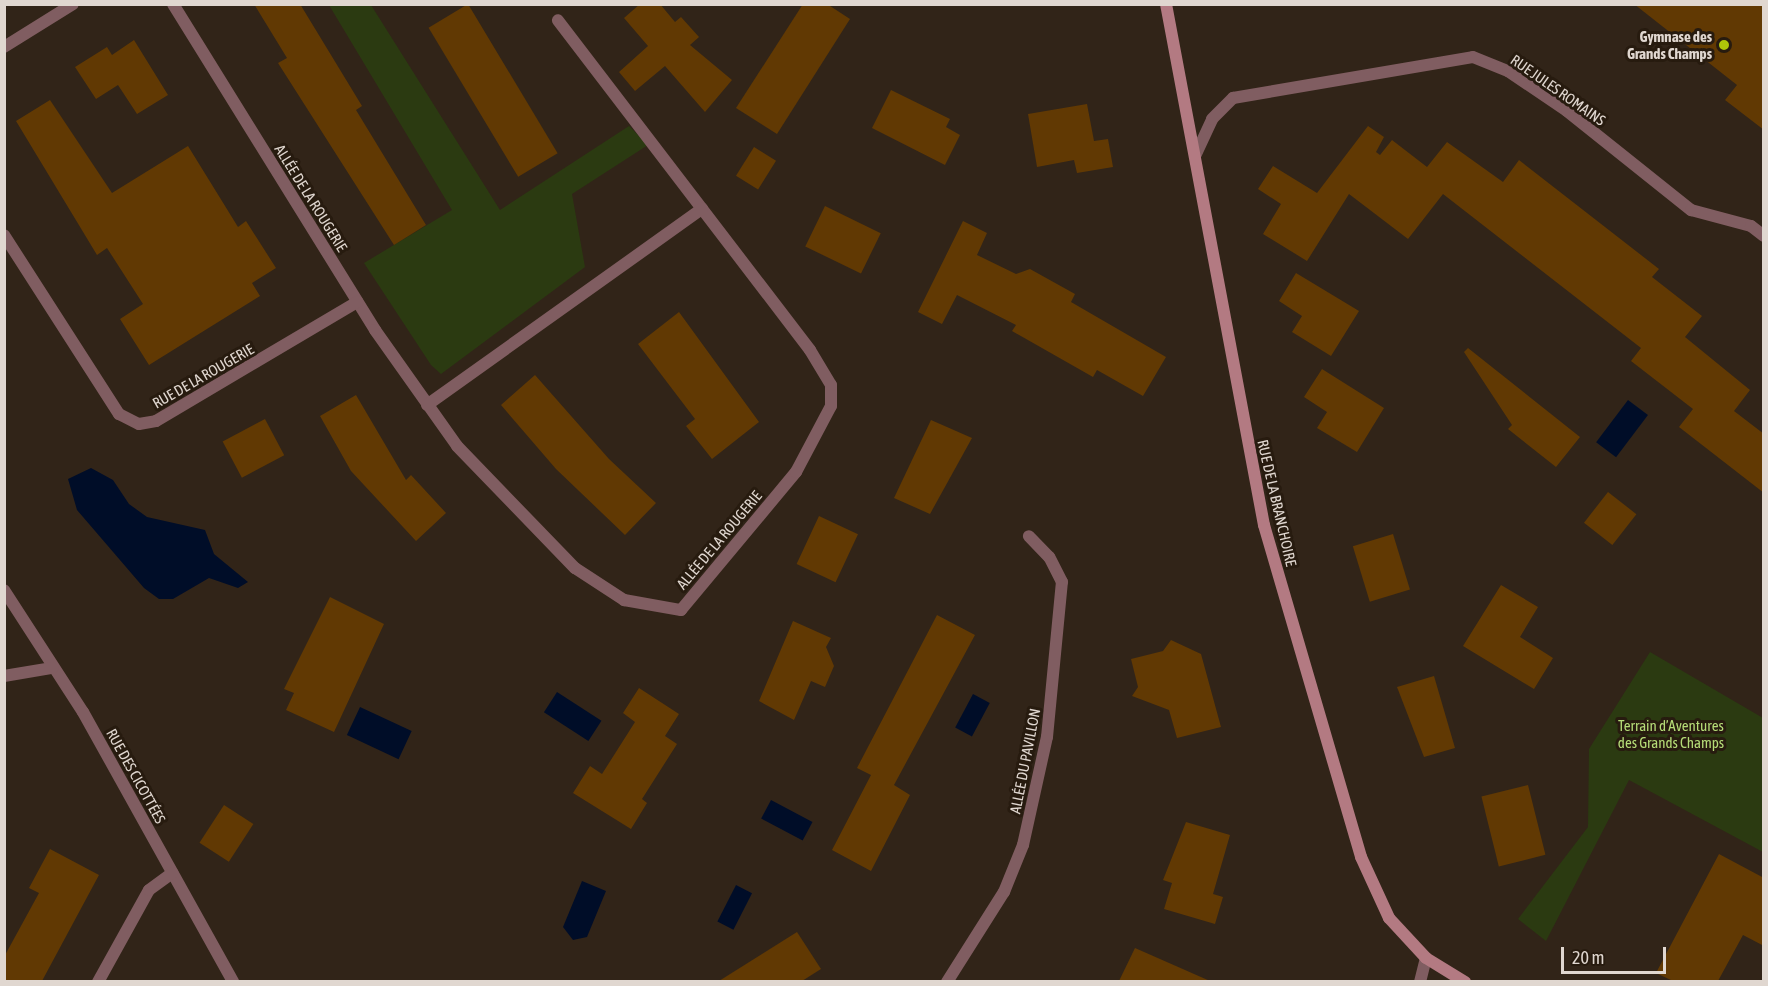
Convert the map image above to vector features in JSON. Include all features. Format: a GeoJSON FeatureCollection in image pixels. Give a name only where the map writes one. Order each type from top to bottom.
{"type":"FeatureCollection","features":[{"type":"Feature","properties":{"kind":"main road","name":"RUE DE LA BRANCHOIRE"},"geometry":{"type":"LineString","coordinates":[[1166,4],[1196,154],[1255,487],[1274,563],[1372,890],[1389,918],[1426,958],[1465,981]]}},
{"type":"Feature","properties":{"kind":"street"},"geometry":{"type":"LineString","coordinates":[[4,47],[73,4]]}},
{"type":"Feature","properties":{"kind":"street","name":"ALLÉE DE LA ROUGERIE"},"geometry":{"type":"LineString","coordinates":[[173,4],[357,302],[426,405],[457,446],[574,568],[624,600],[681,610],[796,472],[831,406],[831,385],[810,350],[558,20]]}},
{"type":"Feature","properties":{"kind":"street","name":"RUE JULES ROMAINS"},"geometry":{"type":"LineString","coordinates":[[1196,154],[1212,119],[1233,98],[1473,57],[1508,71],[1567,111],[1691,210],[1751,226],[1764,236]]}},
{"type":"Feature","properties":{"kind":"street"},"geometry":{"type":"LineString","coordinates":[[426,405],[702,209]]}},
{"type":"Feature","properties":{"kind":"street","name":"RUE DE LA ROUGERIE"},"geometry":{"type":"LineString","coordinates":[[4,235],[119,414],[139,424],[156,422],[357,302]]}},
{"type":"Feature","properties":{"kind":"street","name":"ALLÉE DU PAVILLON"},"geometry":{"type":"LineString","coordinates":[[947,981],[986,926],[1007,883],[1035,799],[1047,737],[1062,582],[1050,557],[1029,536]]}},
{"type":"Feature","properties":{"kind":"street","name":"RUE DES CICOTTÉES"},"geometry":{"type":"LineString","coordinates":[[4,590],[52,668],[83,712],[233,981]]}},
{"type":"Feature","properties":{"kind":"street"},"geometry":{"type":"LineString","coordinates":[[4,676],[52,668]]}},
{"type":"Feature","properties":{"kind":"street"},"geometry":{"type":"LineString","coordinates":[[98,981],[149,890],[172,873]]}},
{"type":"Feature","properties":{"kind":"street"},"geometry":{"type":"LineString","coordinates":[[1420,981],[1426,958]]}},
{"type":"Feature","properties":{"kind":"green space"},"geometry":{"type":"Polygon","coordinates":[[[329,5],[371,5],[500,210],[629,126],[648,145],[572,194],[585,267],[441,374],[431,365],[364,263],[452,210],[329,5]]]}},
{"type":"Feature","properties":{"kind":"green space","name":"Terrain d’Aventures des Grands Champs"},"geometry":{"type":"Polygon","coordinates":[[[1650,652],[1763,718],[1763,852],[1629,780],[1546,941],[1518,919],[1588,827],[1589,749],[1650,652]]]}},
{"type":"Feature","properties":{"kind":"water"},"geometry":{"type":"Polygon","coordinates":[[[1628,400],[1648,415],[1616,457],[1596,442],[1628,400]]]}},
{"type":"Feature","properties":{"kind":"water"},"geometry":{"type":"Polygon","coordinates":[[[91,468],[113,480],[129,504],[147,517],[205,530],[214,554],[248,582],[238,588],[209,578],[173,599],[159,599],[144,588],[77,510],[68,479],[91,468]]]}},
{"type":"Feature","properties":{"kind":"water"},"geometry":{"type":"Polygon","coordinates":[[[557,692],[601,721],[588,741],[544,712],[557,692]]]}},
{"type":"Feature","properties":{"kind":"water"},"geometry":{"type":"Polygon","coordinates":[[[973,694],[990,703],[972,736],[955,728],[973,694]]]}},
{"type":"Feature","properties":{"kind":"water"},"geometry":{"type":"Polygon","coordinates":[[[360,707],[412,731],[399,759],[347,735],[360,707]]]}},
{"type":"Feature","properties":{"kind":"water"},"geometry":{"type":"Polygon","coordinates":[[[771,800],[812,822],[803,841],[761,819],[771,800]]]}},
{"type":"Feature","properties":{"kind":"water"},"geometry":{"type":"Polygon","coordinates":[[[582,881],[606,891],[587,937],[573,940],[563,927],[582,881]]]}},
{"type":"Feature","properties":{"kind":"water"},"geometry":{"type":"Polygon","coordinates":[[[736,885],[752,893],[733,930],[717,922],[736,885]]]}},
{"type":"Feature","properties":{"kind":"building"},"geometry":{"type":"Polygon","coordinates":[[[254,4],[300,4],[362,106],[356,110],[426,225],[394,245],[278,63],[287,58],[254,4]]]}},
{"type":"Feature","properties":{"kind":"building"},"geometry":{"type":"Polygon","coordinates":[[[468,4],[558,153],[518,177],[429,28],[468,4]]]}},
{"type":"Feature","properties":{"kind":"building"},"geometry":{"type":"Polygon","coordinates":[[[640,4],[660,4],[675,22],[681,17],[699,37],[690,45],[732,80],[705,112],[665,66],[635,91],[619,72],[648,46],[624,18],[640,4]]]}},
{"type":"Feature","properties":{"kind":"building"},"geometry":{"type":"Polygon","coordinates":[[[803,4],[827,4],[850,19],[777,134],[736,108],[803,4]]]}},
{"type":"Feature","properties":{"kind":"building","name":"Gymnase des Grands Champs"},"geometry":{"type":"Polygon","coordinates":[[[1634,4],[1764,4],[1764,130],[1725,100],[1737,85],[1634,4]]]}},
{"type":"Feature","properties":{"kind":"building"},"geometry":{"type":"Polygon","coordinates":[[[134,40],[168,95],[137,114],[118,85],[96,99],[75,67],[107,47],[112,55],[134,40]]]}},
{"type":"Feature","properties":{"kind":"building"},"geometry":{"type":"Polygon","coordinates":[[[891,90],[950,119],[946,127],[960,135],[945,165],[872,128],[891,90]]]}},
{"type":"Feature","properties":{"kind":"building"},"geometry":{"type":"Polygon","coordinates":[[[50,100],[112,193],[188,146],[238,227],[246,221],[276,268],[252,283],[260,296],[149,365],[120,319],[143,304],[107,248],[97,255],[16,121],[50,100]]]}},
{"type":"Feature","properties":{"kind":"building"},"geometry":{"type":"Polygon","coordinates":[[[1087,104],[1094,141],[1108,139],[1113,167],[1077,173],[1074,160],[1037,167],[1028,114],[1087,104]]]}},
{"type":"Feature","properties":{"kind":"building"},"geometry":{"type":"Polygon","coordinates":[[[1368,126],[1384,137],[1376,152],[1380,155],[1392,140],[1427,167],[1447,142],[1503,182],[1519,160],[1659,269],[1652,277],[1702,316],[1685,337],[1750,390],[1734,411],[1764,434],[1764,493],[1679,427],[1693,409],[1631,361],[1641,348],[1443,194],[1408,239],[1349,194],[1307,261],[1263,234],[1281,204],[1258,189],[1273,166],[1317,193],[1368,126]]]}},
{"type":"Feature","properties":{"kind":"building"},"geometry":{"type":"Polygon","coordinates":[[[754,147],[776,161],[758,190],[736,176],[754,147]]]}},
{"type":"Feature","properties":{"kind":"building"},"geometry":{"type":"Polygon","coordinates":[[[825,206],[881,233],[861,274],[805,246],[825,206]]]}},
{"type":"Feature","properties":{"kind":"building"},"geometry":{"type":"Polygon","coordinates":[[[963,221],[987,233],[977,255],[1016,274],[1030,269],[1075,294],[1071,302],[1166,357],[1143,396],[1097,370],[1093,377],[1012,331],[1016,325],[957,295],[942,324],[918,312],[963,221]]]}},
{"type":"Feature","properties":{"kind":"building"},"geometry":{"type":"Polygon","coordinates":[[[1296,273],[1359,311],[1331,356],[1292,332],[1302,316],[1279,301],[1296,273]]]}},
{"type":"Feature","properties":{"kind":"building"},"geometry":{"type":"Polygon","coordinates":[[[679,312],[759,422],[712,459],[686,426],[695,419],[638,344],[679,312]]]}},
{"type":"Feature","properties":{"kind":"building"},"geometry":{"type":"Polygon","coordinates":[[[1468,348],[1580,437],[1556,467],[1508,429],[1512,425],[1464,352],[1468,348]]]}},
{"type":"Feature","properties":{"kind":"building"},"geometry":{"type":"Polygon","coordinates":[[[1322,369],[1384,408],[1357,452],[1317,428],[1327,412],[1304,397],[1322,369]]]}},
{"type":"Feature","properties":{"kind":"building"},"geometry":{"type":"Polygon","coordinates":[[[535,375],[609,459],[656,503],[625,535],[556,469],[501,405],[535,375]]]}},
{"type":"Feature","properties":{"kind":"building"},"geometry":{"type":"Polygon","coordinates":[[[356,395],[406,480],[411,475],[446,513],[416,541],[351,471],[320,416],[356,395]]]}},
{"type":"Feature","properties":{"kind":"building"},"geometry":{"type":"Polygon","coordinates":[[[265,419],[284,455],[242,478],[223,442],[265,419]]]}},
{"type":"Feature","properties":{"kind":"building"},"geometry":{"type":"Polygon","coordinates":[[[931,420],[972,438],[930,514],[894,498],[931,420]]]}},
{"type":"Feature","properties":{"kind":"building"},"geometry":{"type":"Polygon","coordinates":[[[1608,492],[1636,514],[1612,545],[1584,523],[1608,492]]]}},
{"type":"Feature","properties":{"kind":"building"},"geometry":{"type":"Polygon","coordinates":[[[819,516],[858,534],[836,582],[797,564],[819,516]]]}},
{"type":"Feature","properties":{"kind":"building"},"geometry":{"type":"Polygon","coordinates":[[[1393,534],[1410,589],[1370,602],[1353,546],[1393,534]]]}},
{"type":"Feature","properties":{"kind":"building"},"geometry":{"type":"Polygon","coordinates":[[[1501,585],[1538,607],[1520,637],[1553,658],[1534,689],[1463,646],[1501,585]]]}},
{"type":"Feature","properties":{"kind":"building"},"geometry":{"type":"Polygon","coordinates":[[[330,597],[384,624],[334,732],[286,710],[294,693],[284,689],[330,597]]]}},
{"type":"Feature","properties":{"kind":"building"},"geometry":{"type":"Polygon","coordinates":[[[937,615],[975,635],[894,785],[910,795],[871,871],[832,850],[871,775],[857,768],[937,615]]]}},
{"type":"Feature","properties":{"kind":"building"},"geometry":{"type":"Polygon","coordinates":[[[793,621],[831,638],[826,647],[834,666],[825,687],[811,681],[794,720],[759,701],[793,621]]]}},
{"type":"Feature","properties":{"kind":"building"},"geometry":{"type":"Polygon","coordinates":[[[1171,640],[1201,654],[1221,727],[1177,738],[1169,710],[1132,696],[1138,687],[1131,659],[1163,651],[1171,640]]]}},
{"type":"Feature","properties":{"kind":"building"},"geometry":{"type":"Polygon","coordinates":[[[1434,676],[1455,748],[1424,757],[1397,687],[1434,676]]]}},
{"type":"Feature","properties":{"kind":"building"},"geometry":{"type":"Polygon","coordinates":[[[639,688],[679,714],[665,736],[677,744],[642,799],[647,803],[631,829],[573,793],[590,766],[602,774],[635,722],[623,713],[639,688]]]}},
{"type":"Feature","properties":{"kind":"building"},"geometry":{"type":"Polygon","coordinates":[[[1528,785],[1545,855],[1499,866],[1481,797],[1528,785]]]}},
{"type":"Feature","properties":{"kind":"building"},"geometry":{"type":"Polygon","coordinates":[[[224,805],[253,824],[229,862],[199,843],[224,805]]]}},
{"type":"Feature","properties":{"kind":"building"},"geometry":{"type":"Polygon","coordinates":[[[1186,822],[1230,835],[1213,894],[1223,897],[1215,924],[1164,909],[1172,883],[1163,880],[1186,822]]]}},
{"type":"Feature","properties":{"kind":"building"},"geometry":{"type":"Polygon","coordinates":[[[50,849],[99,875],[42,981],[4,981],[4,957],[39,893],[29,888],[50,849]]]}},
{"type":"Feature","properties":{"kind":"building"},"geometry":{"type":"Polygon","coordinates":[[[1719,854],[1764,878],[1764,946],[1743,935],[1718,981],[1673,981],[1656,973],[1719,854]]]}},
{"type":"Feature","properties":{"kind":"building"},"geometry":{"type":"Polygon","coordinates":[[[797,932],[821,969],[802,981],[719,981],[797,932]]]}},
{"type":"Feature","properties":{"kind":"building"},"geometry":{"type":"Polygon","coordinates":[[[1135,948],[1210,981],[1119,981],[1135,948]]]}},
{"type":"Feature","properties":{"kind":"place","name":"Gymnase des Grands Champs"},"geometry":{"type":"Point","coordinates":[1724,45]}}]}
